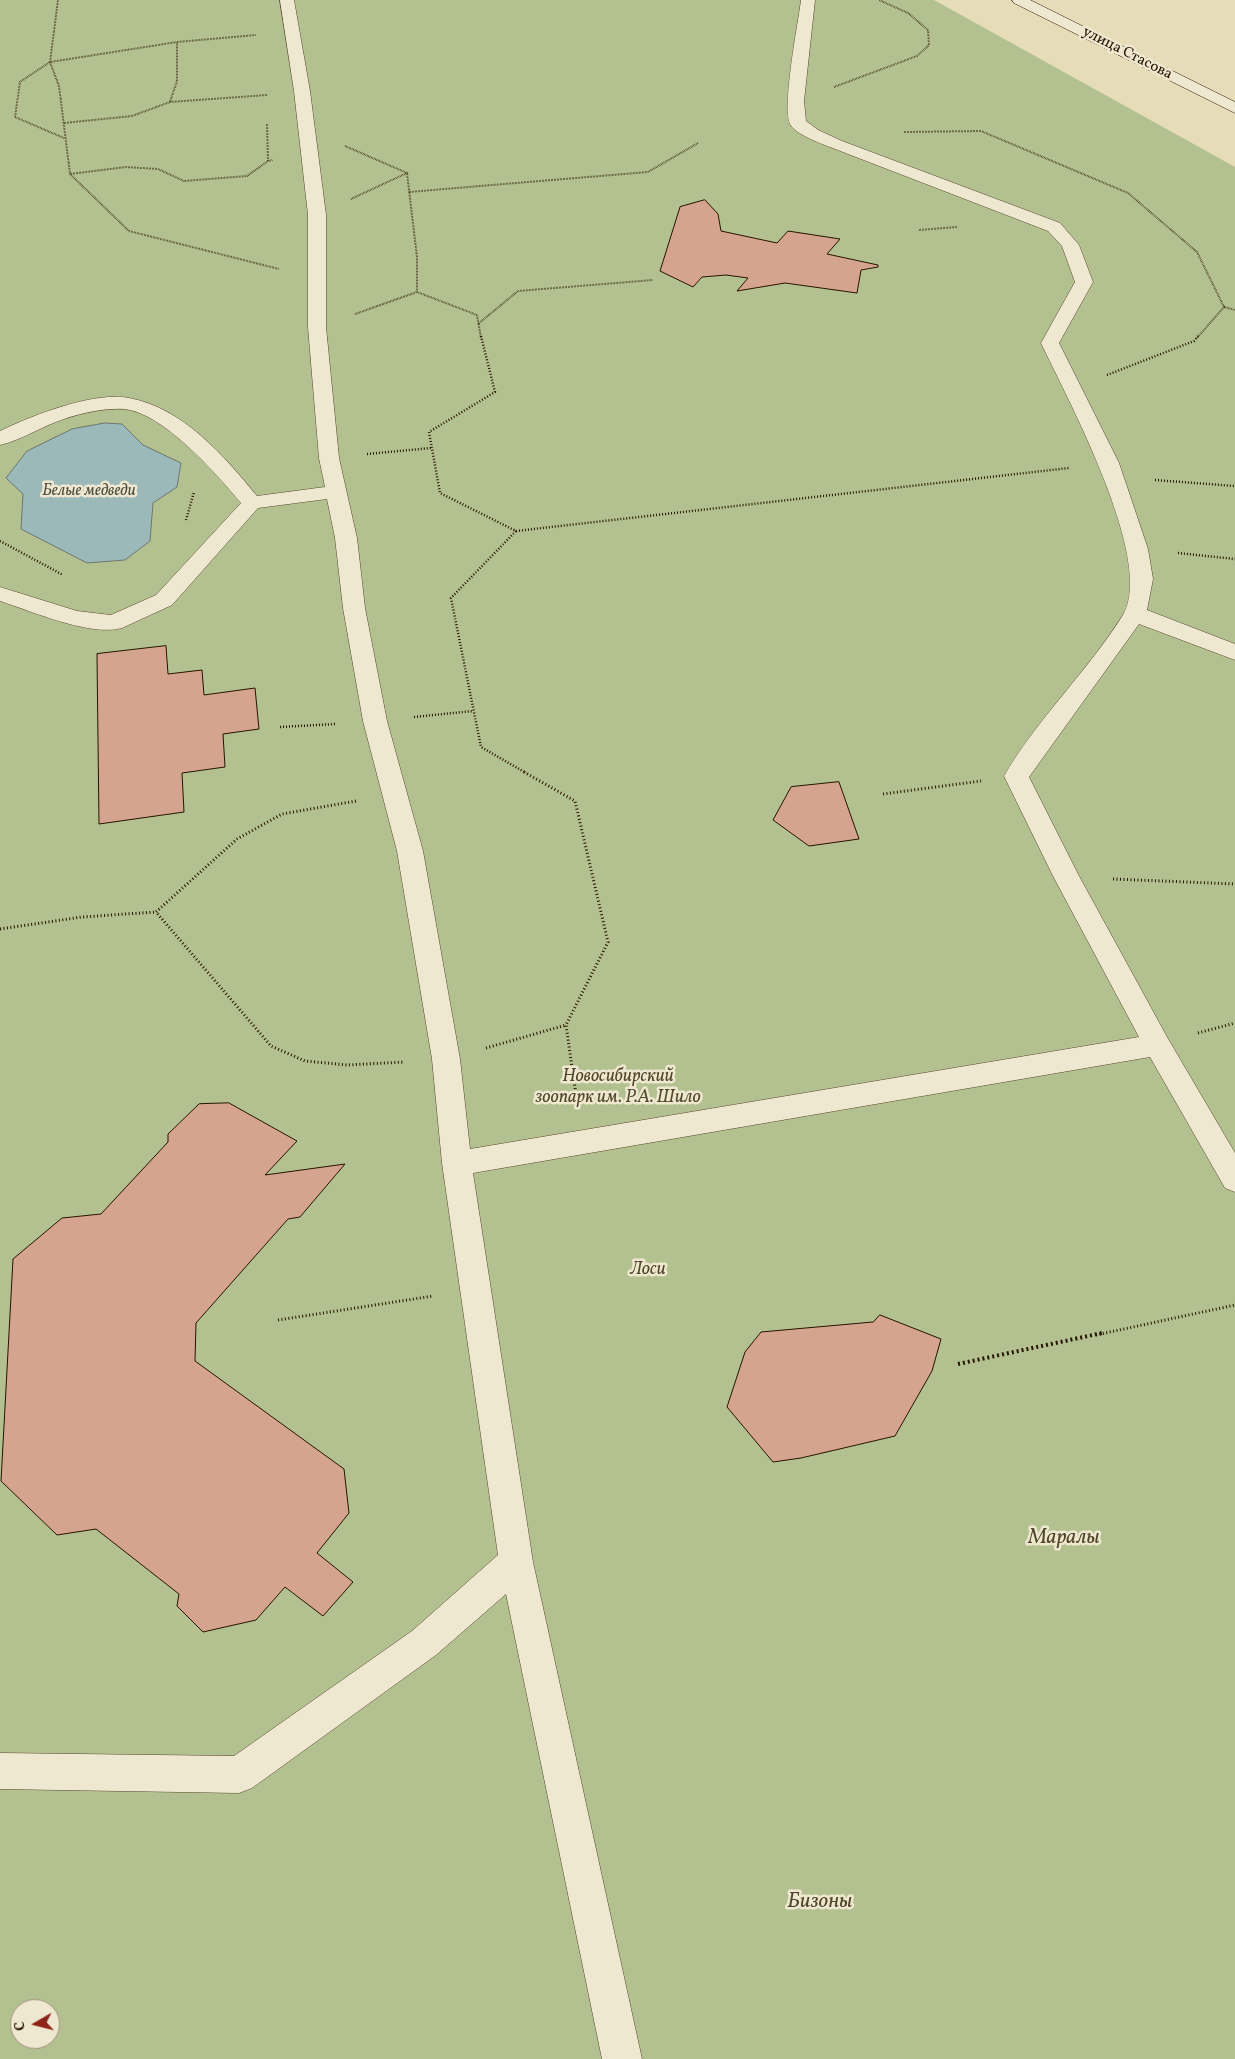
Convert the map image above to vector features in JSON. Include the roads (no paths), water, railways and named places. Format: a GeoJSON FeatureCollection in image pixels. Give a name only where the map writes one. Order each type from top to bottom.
{"type":"FeatureCollection","features":[{"type":"Feature","properties":{"kind":"street"},"geometry":{"type":"LineString","coordinates":[[287,0],[302,91],[307,128],[308,159],[317,215],[317,327],[329,458],[346,538],[354,608],[375,721],[410,851],[446,1059],[458,1163],[516,1562],[622,2059]]}},
{"type":"Feature","properties":{"kind":"street"},"geometry":{"type":"LineString","coordinates":[[808,0],[796,101],[798,123],[812,134],[1054,227],[1070,245],[1084,282],[1050,344],[1111,470],[1137,549],[1142,579],[1135,614],[1016,776],[1066,876],[1157,1045],[1235,1179]]}},
{"type":"Feature","properties":{"kind":"street","name":"улица Стасова"},"geometry":{"type":"LineString","coordinates":[[1019,0],[1235,108]]}},
{"type":"Feature","properties":{"kind":"street"},"geometry":{"type":"LineString","coordinates":[[0,439],[33,423],[85,406],[129,403],[182,428],[225,471],[252,503]]}},
{"type":"Feature","properties":{"kind":"street"},"geometry":{"type":"LineString","coordinates":[[0,594],[75,618],[114,623],[164,600],[252,503],[336,492]]}},
{"type":"Feature","properties":{"kind":"street"},"geometry":{"type":"LineString","coordinates":[[1135,614],[1235,652]]}},
{"type":"Feature","properties":{"kind":"street"},"geometry":{"type":"LineString","coordinates":[[458,1163],[583,1144],[1157,1045]]}},
{"type":"Feature","properties":{"kind":"street"},"geometry":{"type":"LineString","coordinates":[[0,1771],[239,1775],[424,1643],[516,1562]]}},
{"type":"Feature","properties":{"kind":"water","name":"Белые медведи"},"geometry":{"type":"Polygon","coordinates":[[[105,423],[122,424],[143,445],[181,463],[177,487],[153,503],[150,541],[125,560],[87,563],[21,529],[23,494],[6,478],[27,451],[72,429],[105,423]]]}},
{"type":"Feature","properties":{"kind":"park label","name":"Новосибирский зоопарк им. Р.А. Шило"},"geometry":{"type":"Point","coordinates":[618,1088]}},
{"type":"Feature","properties":{"kind":"park label","name":"Лоси"},"geometry":{"type":"Point","coordinates":[648,1271]}},
{"type":"Feature","properties":{"kind":"park label","name":"Маралы"},"geometry":{"type":"Point","coordinates":[1064,1539]}},
{"type":"Feature","properties":{"kind":"park label","name":"Бизоны"},"geometry":{"type":"Point","coordinates":[820,1903]}}]}
